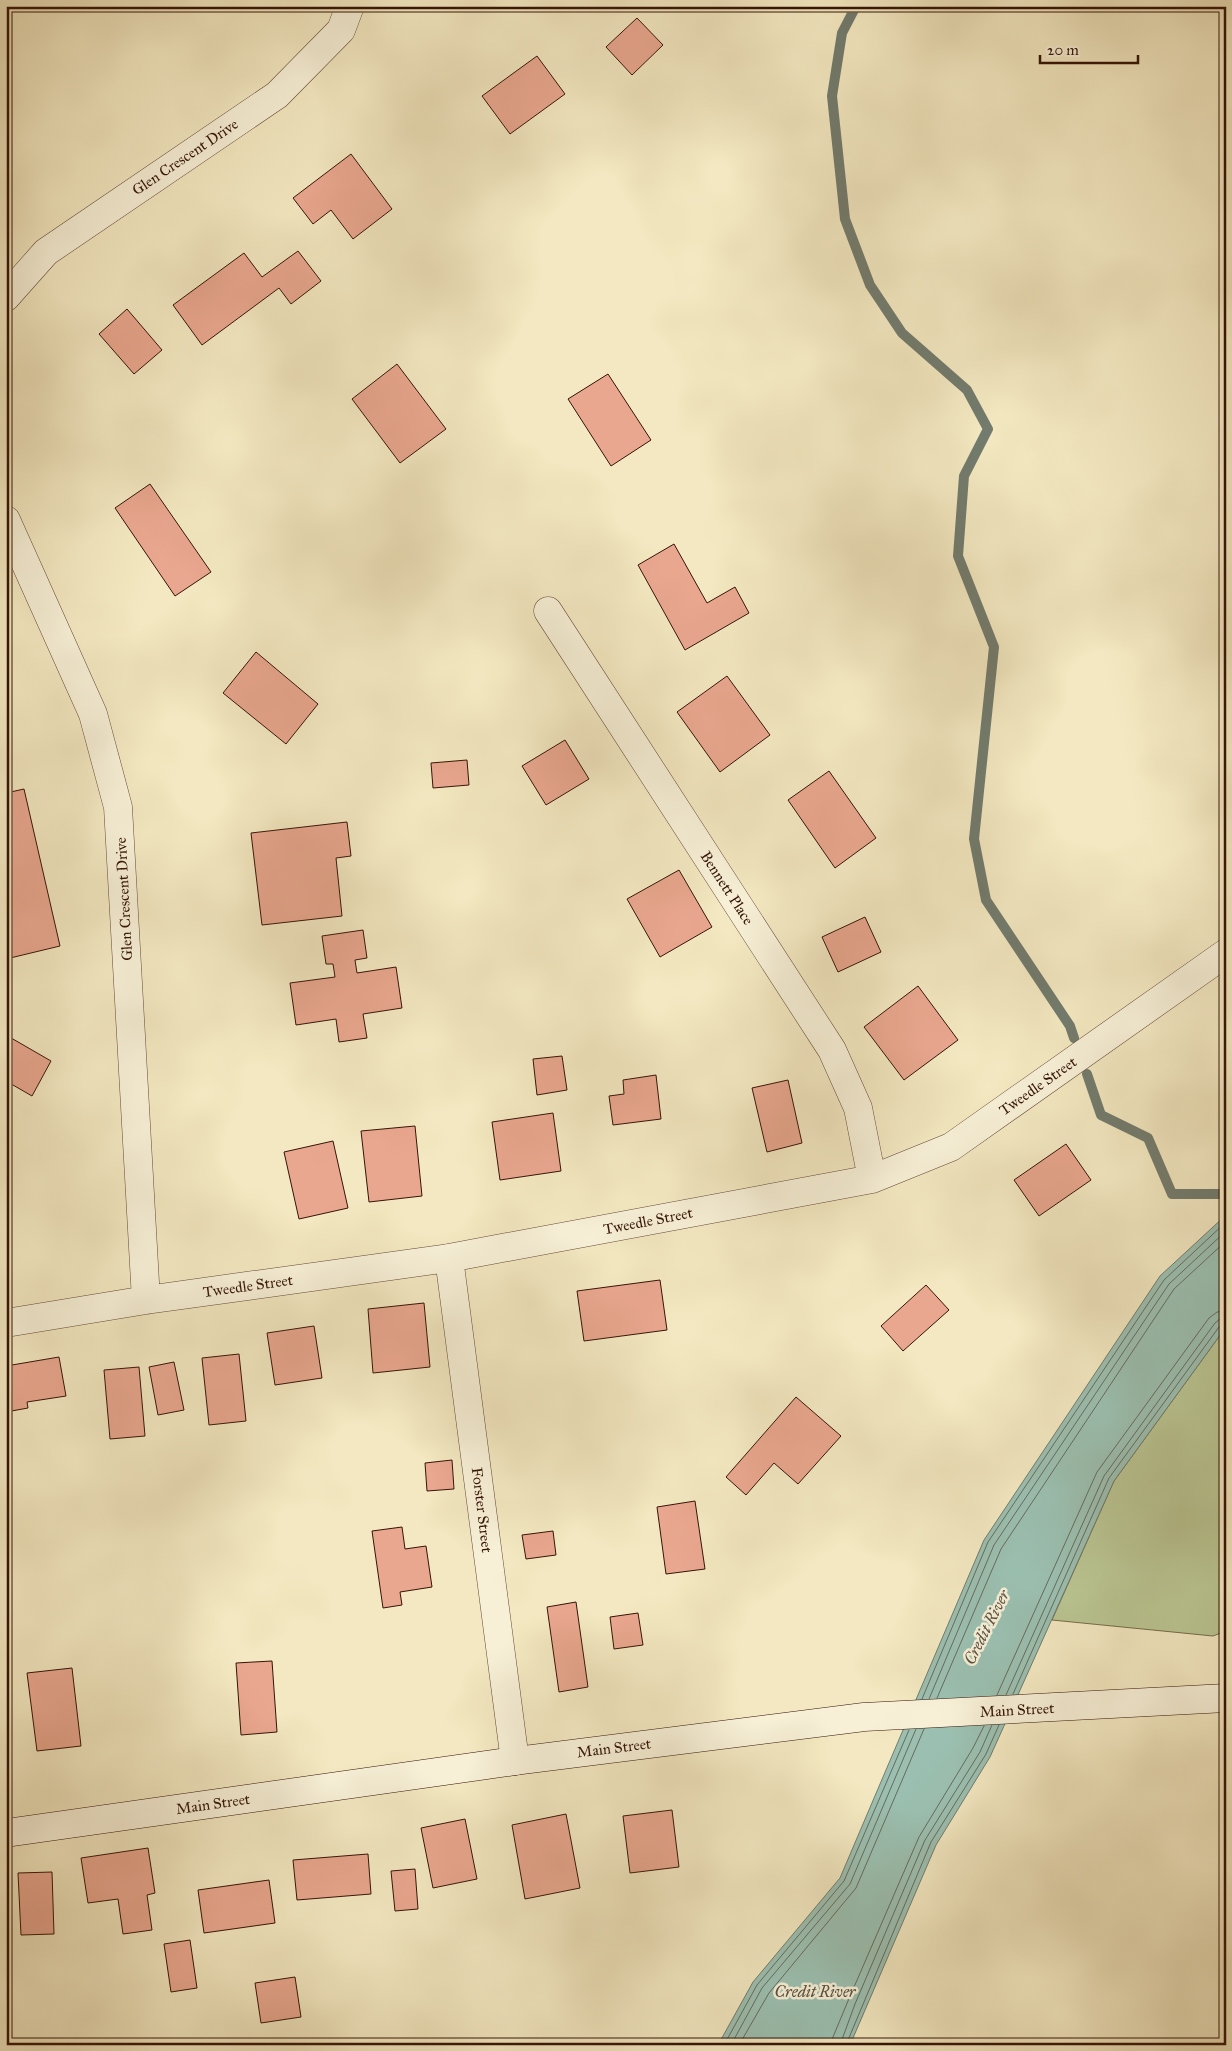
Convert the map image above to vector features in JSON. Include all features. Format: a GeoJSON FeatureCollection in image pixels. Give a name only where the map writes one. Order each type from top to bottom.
{"type":"FeatureCollection","features":[{"type":"Feature","properties":{"kind":"street","name":"Glen Crescent Drive"},"geometry":{"type":"LineString","coordinates":[[6,297],[46,252],[277,95],[341,30],[350,6]]}},
{"type":"Feature","properties":{"kind":"street","name":"Glen Crescent Drive"},"geometry":{"type":"LineString","coordinates":[[6,520],[93,714],[118,807],[146,1300]]}},
{"type":"Feature","properties":{"kind":"street","name":"Bennett Place"},"geometry":{"type":"LineString","coordinates":[[548,611],[832,1050],[858,1108],[872,1179]]}},
{"type":"Feature","properties":{"kind":"street","name":"Tweedle Street"},"geometry":{"type":"LineString","coordinates":[[6,1323],[146,1300],[449,1258],[872,1179],[951,1147],[1226,953]]}},
{"type":"Feature","properties":{"kind":"street","name":"Forster Street"},"geometry":{"type":"LineString","coordinates":[[449,1258],[514,1761]]}},
{"type":"Feature","properties":{"kind":"street","name":"Main Street"},"geometry":{"type":"LineString","coordinates":[[6,1833],[514,1761],[864,1717],[1226,1698]]}},
{"type":"Feature","properties":{"kind":"green space"},"geometry":{"type":"Polygon","coordinates":[[[1226,1327],[1226,1631],[1213,1636],[1052,1620],[1114,1481],[1226,1327]]]}},
{"type":"Feature","properties":{"kind":"water","name":"Credit River"},"geometry":{"type":"Polygon","coordinates":[[[1226,1215],[1226,1327],[1114,1481],[990,1757],[936,1845],[850,2045],[718,2045],[753,1982],[840,1878],[984,1540],[1160,1276],[1226,1215]]]}},
{"type":"Feature","properties":{"kind":"building"},"geometry":{"type":"Polygon","coordinates":[[[637,18],[663,45],[632,75],[606,47],[637,18]]]}},
{"type":"Feature","properties":{"kind":"building"},"geometry":{"type":"Polygon","coordinates":[[[537,56],[565,94],[510,134],[482,96],[537,56]]]}},
{"type":"Feature","properties":{"kind":"building"},"geometry":{"type":"Polygon","coordinates":[[[351,154],[392,209],[353,239],[331,210],[313,224],[293,198],[351,154]]]}},
{"type":"Feature","properties":{"kind":"building"},"geometry":{"type":"Polygon","coordinates":[[[298,251],[321,281],[291,304],[279,288],[202,345],[173,305],[244,253],[262,277],[298,251]]]}},
{"type":"Feature","properties":{"kind":"building"},"geometry":{"type":"Polygon","coordinates":[[[127,309],[162,350],[134,374],[99,334],[127,309]]]}},
{"type":"Feature","properties":{"kind":"building"},"geometry":{"type":"Polygon","coordinates":[[[397,364],[446,429],[400,463],[352,399],[397,364]]]}},
{"type":"Feature","properties":{"kind":"building"},"geometry":{"type":"Polygon","coordinates":[[[608,374],[651,440],[611,466],[568,399],[608,374]]]}},
{"type":"Feature","properties":{"kind":"building"},"geometry":{"type":"Polygon","coordinates":[[[150,484],[211,572],[175,596],[115,508],[150,484]]]}},
{"type":"Feature","properties":{"kind":"building"},"geometry":{"type":"Polygon","coordinates":[[[674,544],[707,603],[735,587],[749,613],[685,650],[638,565],[674,544]]]}},
{"type":"Feature","properties":{"kind":"building"},"geometry":{"type":"Polygon","coordinates":[[[256,652],[318,704],[286,744],[223,693],[256,652]]]}},
{"type":"Feature","properties":{"kind":"building"},"geometry":{"type":"Polygon","coordinates":[[[727,676],[770,735],[720,772],[677,712],[727,676]]]}},
{"type":"Feature","properties":{"kind":"building"},"geometry":{"type":"Polygon","coordinates":[[[565,740],[589,779],[546,805],[522,766],[565,740]]]}},
{"type":"Feature","properties":{"kind":"building"},"geometry":{"type":"Polygon","coordinates":[[[467,760],[469,785],[433,788],[431,763],[467,760]]]}},
{"type":"Feature","properties":{"kind":"building"},"geometry":{"type":"Polygon","coordinates":[[[829,771],[876,838],[835,868],[788,800],[829,771]]]}},
{"type":"Feature","properties":{"kind":"building"},"geometry":{"type":"Polygon","coordinates":[[[24,789],[60,946],[6,959],[6,793],[24,789]]]}},
{"type":"Feature","properties":{"kind":"building"},"geometry":{"type":"Polygon","coordinates":[[[347,822],[351,856],[336,858],[342,916],[262,925],[251,833],[347,822]]]}},
{"type":"Feature","properties":{"kind":"building"},"geometry":{"type":"Polygon","coordinates":[[[679,870],[712,927],[660,957],[627,899],[679,870]]]}},
{"type":"Feature","properties":{"kind":"building"},"geometry":{"type":"Polygon","coordinates":[[[865,917],[881,952],[838,972],[822,937],[865,917]]]}},
{"type":"Feature","properties":{"kind":"building"},"geometry":{"type":"Polygon","coordinates":[[[363,930],[367,958],[355,960],[357,973],[396,967],[402,1008],[363,1014],[367,1038],[339,1042],[336,1019],[296,1025],[290,983],[335,977],[333,964],[326,964],[322,936],[363,930]]]}},
{"type":"Feature","properties":{"kind":"building"},"geometry":{"type":"Polygon","coordinates":[[[918,986],[958,1040],[904,1080],[864,1027],[918,986]]]}},
{"type":"Feature","properties":{"kind":"building"},"geometry":{"type":"Polygon","coordinates":[[[6,1035],[51,1061],[32,1096],[6,1081],[6,1035]]]}},
{"type":"Feature","properties":{"kind":"building"},"geometry":{"type":"Polygon","coordinates":[[[562,1056],[567,1090],[537,1095],[533,1059],[562,1056]]]}},
{"type":"Feature","properties":{"kind":"building"},"geometry":{"type":"Polygon","coordinates":[[[656,1075],[661,1119],[613,1125],[609,1096],[624,1094],[623,1080],[656,1075]]]}},
{"type":"Feature","properties":{"kind":"building"},"geometry":{"type":"Polygon","coordinates":[[[788,1080],[802,1143],[767,1152],[752,1088],[788,1080]]]}},
{"type":"Feature","properties":{"kind":"building"},"geometry":{"type":"Polygon","coordinates":[[[553,1113],[561,1171],[500,1180],[492,1122],[553,1113]]]}},
{"type":"Feature","properties":{"kind":"building"},"geometry":{"type":"Polygon","coordinates":[[[415,1126],[422,1196],[369,1202],[361,1131],[415,1126]]]}},
{"type":"Feature","properties":{"kind":"building"},"geometry":{"type":"Polygon","coordinates":[[[333,1141],[348,1208],[299,1219],[284,1152],[333,1141]]]}},
{"type":"Feature","properties":{"kind":"building"},"geometry":{"type":"Polygon","coordinates":[[[1066,1144],[1091,1180],[1039,1216],[1014,1180],[1066,1144]]]}},
{"type":"Feature","properties":{"kind":"building"},"geometry":{"type":"Polygon","coordinates":[[[660,1280],[667,1330],[584,1341],[577,1291],[660,1280]]]}},
{"type":"Feature","properties":{"kind":"building"},"geometry":{"type":"Polygon","coordinates":[[[926,1285],[949,1310],[903,1351],[881,1326],[926,1285]]]}},
{"type":"Feature","properties":{"kind":"building"},"geometry":{"type":"Polygon","coordinates":[[[424,1303],[430,1367],[373,1373],[368,1309],[424,1303]]]}},
{"type":"Feature","properties":{"kind":"building"},"geometry":{"type":"Polygon","coordinates":[[[314,1326],[322,1378],[275,1385],[267,1333],[314,1326]]]}},
{"type":"Feature","properties":{"kind":"building"},"geometry":{"type":"Polygon","coordinates":[[[239,1354],[246,1421],[209,1425],[202,1358],[239,1354]]]}},
{"type":"Feature","properties":{"kind":"building"},"geometry":{"type":"Polygon","coordinates":[[[59,1357],[66,1396],[27,1402],[28,1408],[6,1412],[6,1366],[59,1357]]]}},
{"type":"Feature","properties":{"kind":"building"},"geometry":{"type":"Polygon","coordinates":[[[174,1362],[184,1410],[158,1415],[149,1367],[174,1362]]]}},
{"type":"Feature","properties":{"kind":"building"},"geometry":{"type":"Polygon","coordinates":[[[139,1367],[145,1436],[110,1439],[104,1370],[139,1367]]]}},
{"type":"Feature","properties":{"kind":"building"},"geometry":{"type":"Polygon","coordinates":[[[796,1397],[841,1436],[798,1484],[774,1463],[746,1495],[726,1477],[796,1397]]]}},
{"type":"Feature","properties":{"kind":"building"},"geometry":{"type":"Polygon","coordinates":[[[452,1460],[454,1489],[427,1491],[425,1463],[452,1460]]]}},
{"type":"Feature","properties":{"kind":"building"},"geometry":{"type":"Polygon","coordinates":[[[695,1501],[705,1569],[666,1574],[657,1507],[695,1501]]]}},
{"type":"Feature","properties":{"kind":"building"},"geometry":{"type":"Polygon","coordinates":[[[402,1527],[405,1549],[426,1546],[432,1587],[400,1592],[402,1605],[383,1608],[372,1531],[402,1527]]]}},
{"type":"Feature","properties":{"kind":"building"},"geometry":{"type":"Polygon","coordinates":[[[553,1531],[556,1555],[526,1559],[522,1535],[553,1531]]]}},
{"type":"Feature","properties":{"kind":"building"},"geometry":{"type":"Polygon","coordinates":[[[576,1602],[588,1687],[559,1692],[547,1607],[576,1602]]]}},
{"type":"Feature","properties":{"kind":"building"},"geometry":{"type":"Polygon","coordinates":[[[638,1613],[643,1645],[614,1649],[610,1617],[638,1613]]]}},
{"type":"Feature","properties":{"kind":"building"},"geometry":{"type":"Polygon","coordinates":[[[272,1661],[277,1732],[241,1735],[236,1663],[272,1661]]]}},
{"type":"Feature","properties":{"kind":"building"},"geometry":{"type":"Polygon","coordinates":[[[72,1668],[81,1746],[37,1751],[27,1673],[72,1668]]]}},
{"type":"Feature","properties":{"kind":"building"},"geometry":{"type":"Polygon","coordinates":[[[672,1810],[679,1867],[630,1873],[623,1816],[672,1810]]]}},
{"type":"Feature","properties":{"kind":"building"},"geometry":{"type":"Polygon","coordinates":[[[566,1814],[580,1888],[525,1899],[512,1825],[566,1814]]]}},
{"type":"Feature","properties":{"kind":"building"},"geometry":{"type":"Polygon","coordinates":[[[465,1819],[477,1879],[433,1888],[421,1828],[465,1819]]]}},
{"type":"Feature","properties":{"kind":"building"},"geometry":{"type":"Polygon","coordinates":[[[148,1848],[155,1893],[147,1895],[152,1930],[123,1934],[118,1899],[88,1903],[81,1858],[148,1848]]]}},
{"type":"Feature","properties":{"kind":"building"},"geometry":{"type":"Polygon","coordinates":[[[368,1854],[371,1894],[297,1900],[293,1860],[368,1854]]]}},
{"type":"Feature","properties":{"kind":"building"},"geometry":{"type":"Polygon","coordinates":[[[415,1869],[418,1909],[395,1911],[391,1871],[415,1869]]]}},
{"type":"Feature","properties":{"kind":"building"},"geometry":{"type":"Polygon","coordinates":[[[52,1872],[54,1934],[21,1935],[18,1873],[52,1872]]]}},
{"type":"Feature","properties":{"kind":"building"},"geometry":{"type":"Polygon","coordinates":[[[269,1880],[275,1923],[204,1933],[198,1890],[269,1880]]]}},
{"type":"Feature","properties":{"kind":"building"},"geometry":{"type":"Polygon","coordinates":[[[190,1940],[197,1988],[171,1992],[164,1944],[190,1940]]]}},
{"type":"Feature","properties":{"kind":"building"},"geometry":{"type":"Polygon","coordinates":[[[295,1977],[301,2017],[261,2023],[255,1983],[295,1977]]]}},
{"type":"Feature","properties":{"kind":"waterway"},"geometry":{"type":"LineString","coordinates":[[856,6],[842,33],[832,96],[845,219],[870,285],[902,333],[967,390],[988,429],[964,476],[958,556],[994,647],[974,839],[986,900],[1070,1026],[1074,1038]]}},
{"type":"Feature","properties":{"kind":"waterway"},"geometry":{"type":"LineString","coordinates":[[1087,1074],[1101,1115],[1148,1138],[1172,1194],[1226,1194]]}}]}
